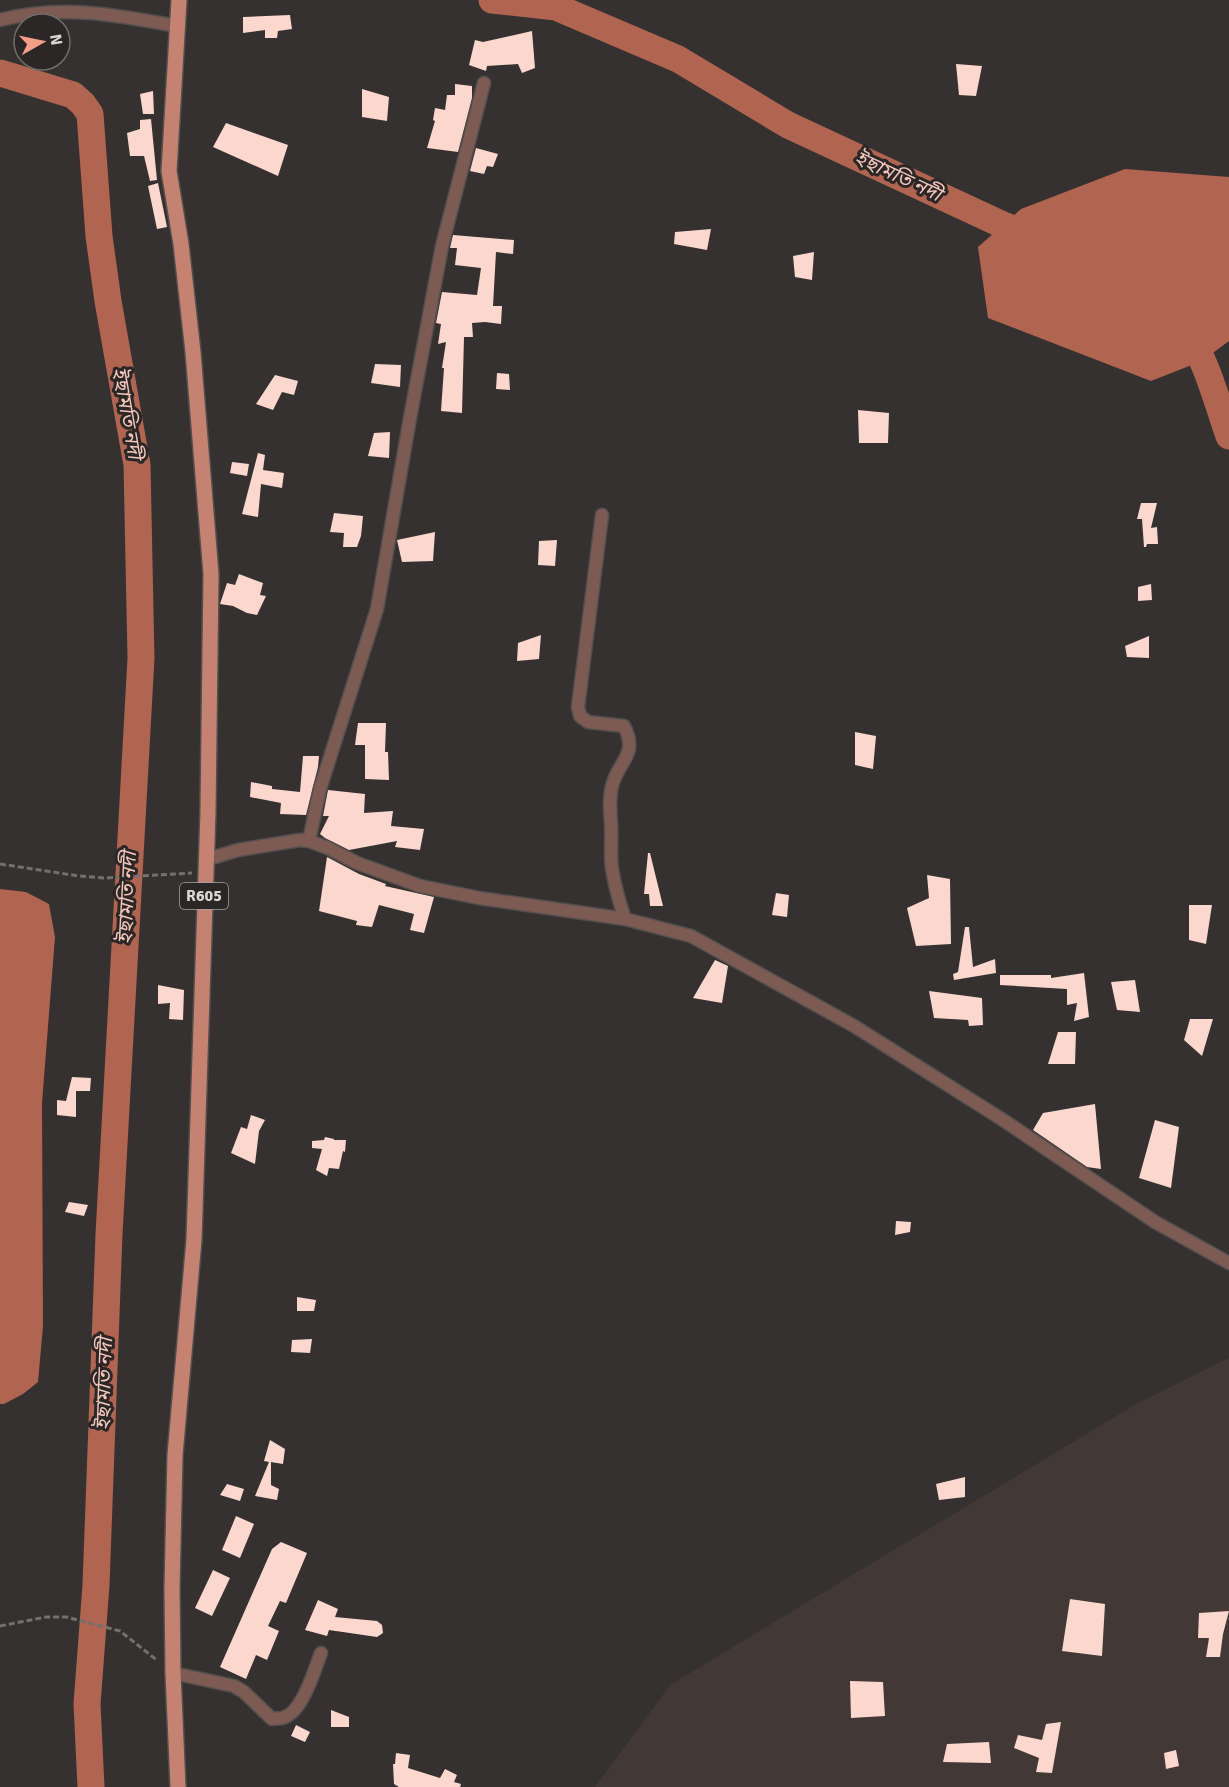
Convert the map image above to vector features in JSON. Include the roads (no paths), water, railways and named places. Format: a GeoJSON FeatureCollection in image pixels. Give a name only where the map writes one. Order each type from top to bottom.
{"type":"FeatureCollection","features":[{"type":"Feature","properties":{"kind":"main road","name":"R605"},"geometry":{"type":"LineString","coordinates":[[178,3],[169,171],[181,244],[192,341],[211,574],[208,812],[194,1240],[175,1455],[172,1588],[178,1787]]}},
{"type":"Feature","properties":{"kind":"street"},"geometry":{"type":"LineString","coordinates":[[0,20],[52,11],[100,14],[177,26]]}},
{"type":"Feature","properties":{"kind":"street"},"geometry":{"type":"LineString","coordinates":[[309,841],[320,789],[377,609],[442,246],[484,83]]}},
{"type":"Feature","properties":{"kind":"street"},"geometry":{"type":"LineString","coordinates":[[602,515],[578,707],[580,717],[588,722],[624,726],[629,737],[629,753],[612,784],[609,806],[612,868],[625,919]]}},
{"type":"Feature","properties":{"kind":"street"},"geometry":{"type":"LineString","coordinates":[[205,860],[238,850],[300,840],[309,841],[357,863],[420,886],[480,898],[625,919],[691,936],[854,1026],[1155,1222],[1229,1263]]}},
{"type":"Feature","properties":{"kind":"street"},"geometry":{"type":"LineString","coordinates":[[173,1673],[234,1686],[244,1692],[272,1719],[283,1718],[296,1710],[302,1700],[321,1653]]}},
{"type":"Feature","properties":{"kind":"waterway","name":"ইছামতি নদী"},"geometry":{"type":"LineString","coordinates":[[492,0],[556,7],[678,59],[788,125],[1003,225],[1038,238]]}},
{"type":"Feature","properties":{"kind":"waterway","name":"ইছামতি নদী"},"geometry":{"type":"LineString","coordinates":[[0,73],[73,95],[90,114],[99,236],[137,465],[141,658],[109,1234],[96,1585],[87,1704],[91,1787]]}},
{"type":"Feature","properties":{"kind":"waterway","name":"ইছামতি নদী"},"geometry":{"type":"LineString","coordinates":[[1185,329],[1205,367],[1229,436]]}}]}
